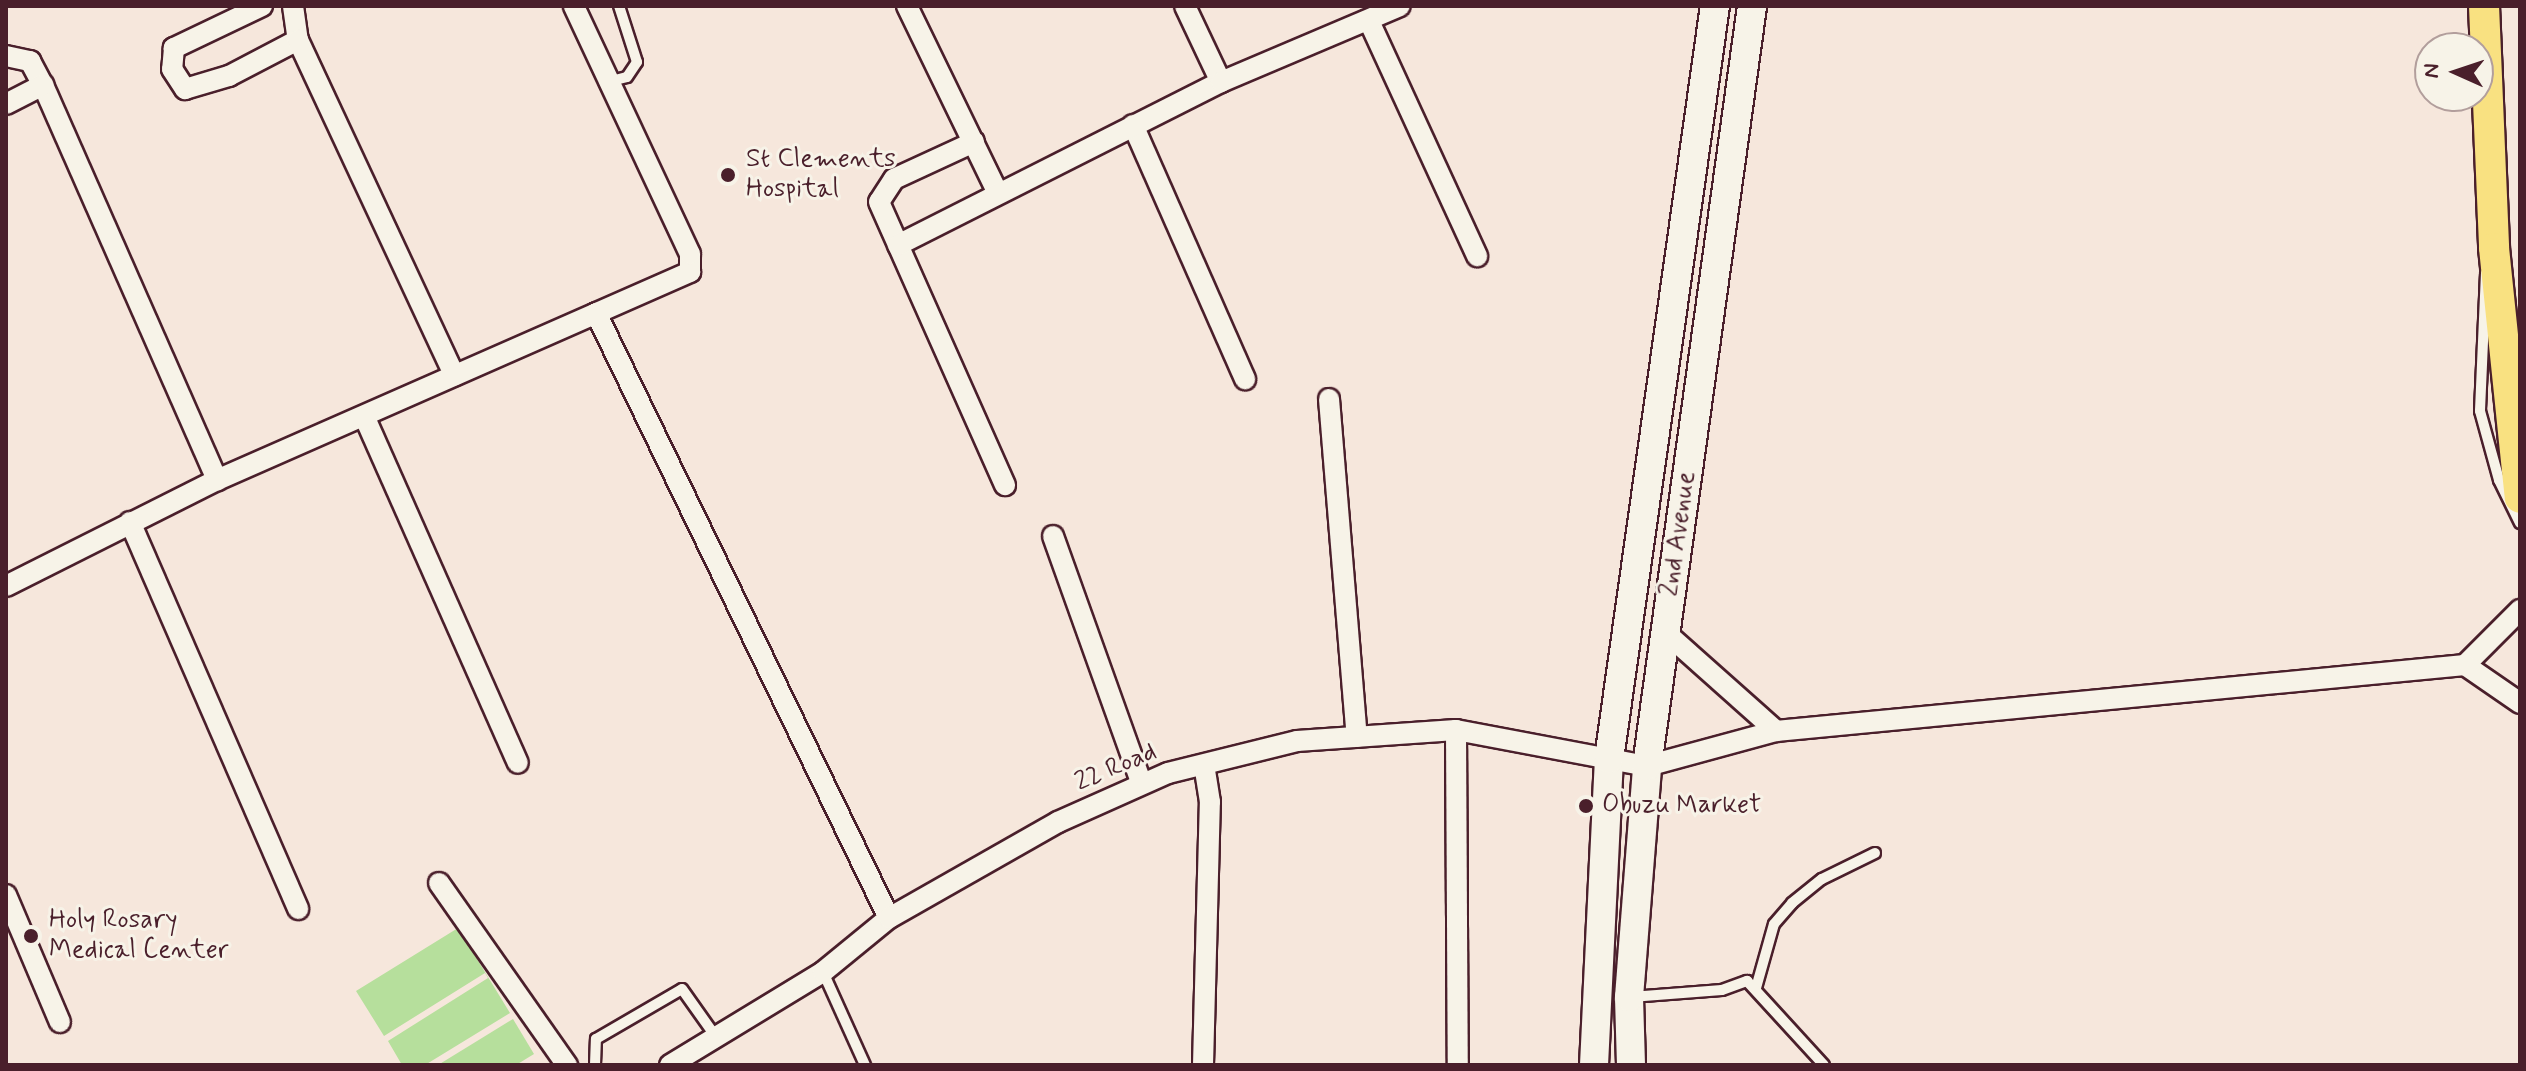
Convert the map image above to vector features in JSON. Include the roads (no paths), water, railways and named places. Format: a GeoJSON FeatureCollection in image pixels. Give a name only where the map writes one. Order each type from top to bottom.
{"type":"FeatureCollection","features":[{"type":"Feature","properties":{"kind":"main road"},"geometry":{"type":"LineString","coordinates":[[2484,6],[2494,248],[2520,498]]}},
{"type":"Feature","properties":{"kind":"street"},"geometry":{"type":"LineString","coordinates":[[262,6],[174,48],[172,69],[185,89],[229,76],[298,40]]}},
{"type":"Feature","properties":{"kind":"street"},"geometry":{"type":"LineString","coordinates":[[293,6],[298,40],[454,375]]}},
{"type":"Feature","properties":{"kind":"street"},"geometry":{"type":"LineString","coordinates":[[6,586],[217,480],[685,276],[692,264],[611,81],[574,6]]}},
{"type":"Feature","properties":{"kind":"street"},"geometry":{"type":"LineString","coordinates":[[907,6],[996,189]]}},
{"type":"Feature","properties":{"kind":"street"},"geometry":{"type":"LineString","coordinates":[[1185,6],[1221,82]]}},
{"type":"Feature","properties":{"kind":"street"},"geometry":{"type":"LineString","coordinates":[[898,245],[996,189],[1221,82],[1400,6]]}},
{"type":"Feature","properties":{"kind":"street","name":"2nd Avenue"},"geometry":{"type":"LineString","coordinates":[[1594,1065],[1609,759],[1715,6]]}},
{"type":"Feature","properties":{"kind":"street","name":"2nd Avenue"},"geometry":{"type":"LineString","coordinates":[[1631,1065],[1629,997],[1647,766],[1752,6]]}},
{"type":"Feature","properties":{"kind":"street"},"geometry":{"type":"LineString","coordinates":[[1369,21],[1477,256]]}},
{"type":"Feature","properties":{"kind":"street"},"geometry":{"type":"LineString","coordinates":[[6,56],[30,61],[43,85],[217,480]]}},
{"type":"Feature","properties":{"kind":"street"},"geometry":{"type":"LineString","coordinates":[[6,104],[43,85]]}},
{"type":"Feature","properties":{"kind":"street"},"geometry":{"type":"LineString","coordinates":[[1133,125],[1245,379]]}},
{"type":"Feature","properties":{"kind":"street"},"geometry":{"type":"LineString","coordinates":[[974,142],[894,179],[879,202],[1005,485]]}},
{"type":"Feature","properties":{"kind":"street"},"geometry":{"type":"LineString","coordinates":[[596,313],[889,918]]}},
{"type":"Feature","properties":{"kind":"street"},"geometry":{"type":"LineString","coordinates":[[1329,399],[1357,737]]}},
{"type":"Feature","properties":{"kind":"street"},"geometry":{"type":"LineString","coordinates":[[365,418],[518,763]]}},
{"type":"Feature","properties":{"kind":"street"},"geometry":{"type":"LineString","coordinates":[[130,522],[298,909]]}},
{"type":"Feature","properties":{"kind":"street"},"geometry":{"type":"LineString","coordinates":[[1053,536],[1142,784]]}},
{"type":"Feature","properties":{"kind":"street"},"geometry":{"type":"LineString","coordinates":[[1647,766],[1776,731],[2465,665],[2520,610]]}},
{"type":"Feature","properties":{"kind":"street"},"geometry":{"type":"LineString","coordinates":[[1665,632],[1776,731]]}},
{"type":"Feature","properties":{"kind":"street"},"geometry":{"type":"LineString","coordinates":[[2465,665],[2520,703]]}},
{"type":"Feature","properties":{"kind":"street"},"geometry":{"type":"LineString","coordinates":[[1456,730],[1458,1065]]}},
{"type":"Feature","properties":{"kind":"street","name":"22 Road"},"geometry":{"type":"LineString","coordinates":[[670,1065],[823,972],[889,918],[1058,822],[1142,784],[1204,765],[1297,741],[1456,730],[1647,766]]}},
{"type":"Feature","properties":{"kind":"street"},"geometry":{"type":"LineString","coordinates":[[1203,1065],[1210,802],[1204,765]]}},
{"type":"Feature","properties":{"kind":"street"},"geometry":{"type":"LineString","coordinates":[[439,883],[567,1065]]}},
{"type":"Feature","properties":{"kind":"street"},"geometry":{"type":"LineString","coordinates":[[6,895],[60,1022]]}},
{"type":"Feature","properties":{"kind":"lane"},"geometry":{"type":"LineString","coordinates":[[611,81],[627,77],[637,62],[619,6]]}},
{"type":"Feature","properties":{"kind":"lane"},"geometry":{"type":"LineString","coordinates":[[2494,248],[2481,289],[2480,411],[2499,480],[2520,523]]}},
{"type":"Feature","properties":{"kind":"lane"},"geometry":{"type":"LineString","coordinates":[[1756,988],[1774,924],[1792,903],[1822,879],[1875,853]]}},
{"type":"Feature","properties":{"kind":"lane"},"geometry":{"type":"LineString","coordinates":[[823,972],[865,1065]]}},
{"type":"Feature","properties":{"kind":"lane"},"geometry":{"type":"LineString","coordinates":[[1629,997],[1722,990],[1747,981],[1824,1065]]}},
{"type":"Feature","properties":{"kind":"lane"},"geometry":{"type":"LineString","coordinates":[[595,1065],[596,1039],[682,989],[716,1037]]}},
{"type":"Feature","properties":{"kind":"place","name":"St Clements Hospital"},"geometry":{"type":"Point","coordinates":[728,175]}},
{"type":"Feature","properties":{"kind":"place","name":"Obuzu Market"},"geometry":{"type":"Point","coordinates":[1586,806]}},
{"type":"Feature","properties":{"kind":"place","name":"Holy Rosary Medical Center"},"geometry":{"type":"Point","coordinates":[31,936]}}]}
